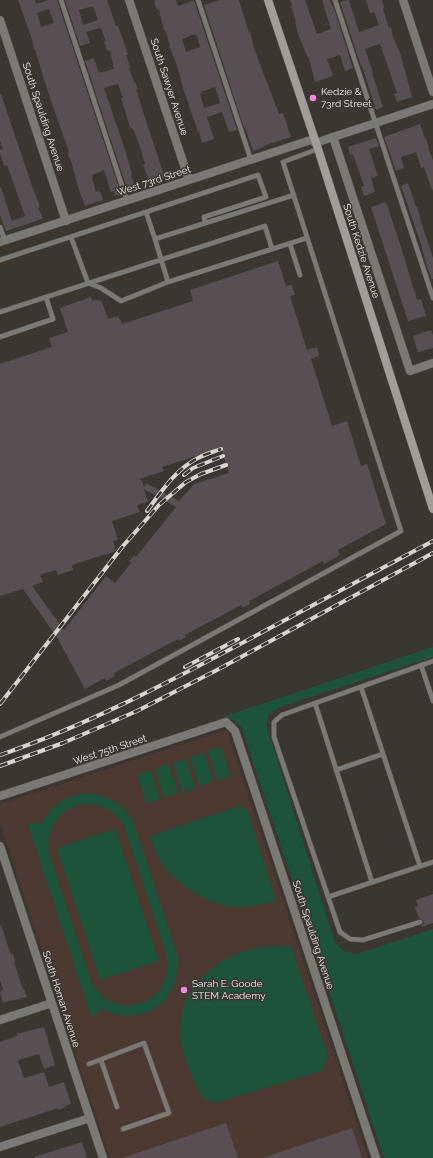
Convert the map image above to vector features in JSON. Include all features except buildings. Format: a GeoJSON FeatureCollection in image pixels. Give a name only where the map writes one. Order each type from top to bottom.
{"type":"FeatureCollection","features":[{"type":"Feature","properties":{"kind":"main road","name":"South Kedzie Avenue"},"geometry":{"type":"LineString","coordinates":[[268,0],[316,144],[432,507]]}},
{"type":"Feature","properties":{"kind":"street","name":"South Sawyer Avenue"},"geometry":{"type":"LineString","coordinates":[[129,0],[189,180]]}},
{"type":"Feature","properties":{"kind":"street"},"geometry":{"type":"LineString","coordinates":[[403,0],[433,92]]}},
{"type":"Feature","properties":{"kind":"street","name":"South Spaulding Avenue"},"geometry":{"type":"LineString","coordinates":[[0,20],[66,221]]}},
{"type":"Feature","properties":{"kind":"street","name":"West 73rd Street"},"geometry":{"type":"LineString","coordinates":[[2,242],[251,160],[316,144],[433,104]]}},
{"type":"Feature","properties":{"kind":"street","name":"South Kedzie Avenue"},"geometry":{"type":"LineString","coordinates":[[333,137],[410,371],[433,363]]}},
{"type":"Feature","properties":{"kind":"street","name":"South Spaulding Avenue"},"geometry":{"type":"LineString","coordinates":[[226,722],[235,731],[376,1158]]}},
{"type":"Feature","properties":{"kind":"street","name":"West 75th Street"},"geometry":{"type":"LineString","coordinates":[[0,796],[226,722]]}},
{"type":"Feature","properties":{"kind":"street","name":"South Homan Avenue"},"geometry":{"type":"LineString","coordinates":[[0,846],[103,1158]]}},
{"type":"Feature","properties":{"kind":"street"},"geometry":{"type":"LineString","coordinates":[[0,1020],[52,1003]]}},
{"type":"Feature","properties":{"kind":"street"},"geometry":{"type":"LineString","coordinates":[[0,1147],[90,1118]]}},
{"type":"Feature","properties":{"kind":"lane"},"geometry":{"type":"LineString","coordinates":[[61,0],[127,201]]}},
{"type":"Feature","properties":{"kind":"lane"},"geometry":{"type":"LineString","coordinates":[[198,0],[251,160]]}},
{"type":"Feature","properties":{"kind":"lane"},"geometry":{"type":"LineString","coordinates":[[335,0],[433,298]]}},
{"type":"Feature","properties":{"kind":"lane"},"geometry":{"type":"LineString","coordinates":[[0,737],[119,685],[401,530],[283,162],[316,144]]}},
{"type":"Feature","properties":{"kind":"lane"},"geometry":{"type":"LineString","coordinates":[[0,260],[258,176],[266,197],[204,217],[205,223]]}},
{"type":"Feature","properties":{"kind":"lane"},"geometry":{"type":"LineString","coordinates":[[155,239],[294,195]]}},
{"type":"Feature","properties":{"kind":"lane"},"geometry":{"type":"LineString","coordinates":[[146,212],[168,282]]}},
{"type":"Feature","properties":{"kind":"lane"},"geometry":{"type":"LineString","coordinates":[[0,312],[265,226],[272,249]]}},
{"type":"Feature","properties":{"kind":"lane"},"geometry":{"type":"LineString","coordinates":[[0,227],[2,242]]}},
{"type":"Feature","properties":{"kind":"lane"},"geometry":{"type":"LineString","coordinates":[[71,236],[88,283],[101,288],[121,301],[168,282],[307,238]]}},
{"type":"Feature","properties":{"kind":"lane"},"geometry":{"type":"LineString","coordinates":[[290,244],[300,275]]}},
{"type":"Feature","properties":{"kind":"lane"},"geometry":{"type":"LineString","coordinates":[[0,337],[53,319],[46,297]]}},
{"type":"Feature","properties":{"kind":"lane"},"geometry":{"type":"LineString","coordinates":[[420,922],[362,940],[350,939],[340,932],[274,737],[274,722],[282,714],[433,661]]}},
{"type":"Feature","properties":{"kind":"lane"},"geometry":{"type":"LineString","coordinates":[[421,666],[433,701]]}},
{"type":"Feature","properties":{"kind":"lane"},"geometry":{"type":"LineString","coordinates":[[361,687],[420,866]]}},
{"type":"Feature","properties":{"kind":"lane"},"geometry":{"type":"LineString","coordinates":[[315,703],[372,882]]}},
{"type":"Feature","properties":{"kind":"lane"},"geometry":{"type":"LineString","coordinates":[[336,770],[383,754]]}},
{"type":"Feature","properties":{"kind":"lane"},"geometry":{"type":"LineString","coordinates":[[328,897],[433,862]]}},
{"type":"Feature","properties":{"kind":"lane"},"geometry":{"type":"LineString","coordinates":[[89,1064],[144,1043],[169,1113],[123,1129]]}},
{"type":"Feature","properties":{"kind":"lane"},"geometry":{"type":"LineString","coordinates":[[101,1060],[117,1107]]}},
{"type":"Feature","properties":{"kind":"shaded area","name":"Sarah E. Goode STEM Academy"},"geometry":{"type":"Polygon","coordinates":[[[227,730],[368,1158],[110,1158],[0,822],[0,804],[227,730]]]}},
{"type":"Feature","properties":{"kind":"green space"},"geometry":{"type":"Polygon","coordinates":[[[433,647],[433,657],[280,707],[269,714],[266,724],[335,943],[344,951],[357,954],[433,929],[433,1158],[384,1158],[242,728],[234,720],[222,717],[433,647]]]}},
{"type":"Feature","properties":{"kind":"green space"},"geometry":{"type":"Polygon","coordinates":[[[221,747],[231,776],[217,780],[208,751],[221,747]]]}},
{"type":"Feature","properties":{"kind":"green space"},"geometry":{"type":"Polygon","coordinates":[[[204,753],[213,781],[200,786],[190,757],[204,753]]]}},
{"type":"Feature","properties":{"kind":"green space"},"geometry":{"type":"Polygon","coordinates":[[[186,759],[195,788],[182,792],[173,763],[186,759]]]}},
{"type":"Feature","properties":{"kind":"green space"},"geometry":{"type":"Polygon","coordinates":[[[168,764],[178,793],[164,797],[155,769],[168,764]]]}},
{"type":"Feature","properties":{"kind":"green space"},"geometry":{"type":"Polygon","coordinates":[[[150,770],[160,799],[147,804],[137,775],[150,770]]]}},
{"type":"Feature","properties":{"kind":"green space"},"geometry":{"type":"Polygon","coordinates":[[[80,794],[95,794],[114,801],[125,810],[133,821],[178,957],[177,973],[173,987],[165,999],[155,1008],[143,1014],[129,1016],[115,1014],[100,1008],[101,1012],[91,1016],[28,825],[38,822],[40,826],[54,807],[66,799],[80,794]],[[83,804],[66,811],[54,822],[49,838],[50,856],[92,984],[103,997],[116,1004],[130,1005],[143,1002],[155,995],[163,984],[167,970],[166,953],[124,825],[116,815],[106,808],[83,804]]]}},
{"type":"Feature","properties":{"kind":"green space"},"geometry":{"type":"Polygon","coordinates":[[[239,806],[247,809],[276,901],[253,906],[239,907],[222,905],[206,899],[191,891],[177,880],[164,867],[154,848],[151,836],[239,806]]]}},
{"type":"Feature","properties":{"kind":"green space"},"geometry":{"type":"Polygon","coordinates":[[[115,829],[159,961],[100,980],[57,848],[115,829]]]}},
{"type":"Feature","properties":{"kind":"green space"},"geometry":{"type":"Polygon","coordinates":[[[291,946],[328,1057],[321,1071],[215,1103],[207,1100],[201,1094],[193,1079],[181,1043],[180,1030],[182,1014],[187,999],[195,985],[206,974],[233,956],[248,950],[263,947],[291,946]]]}},
{"type":"Feature","properties":{"kind":"railway"},"geometry":{"type":"LineString","coordinates":[[147,511],[183,468],[206,454],[221,449]]}},
{"type":"Feature","properties":{"kind":"railway"},"geometry":{"type":"LineString","coordinates":[[184,475],[193,468],[223,456]]}},
{"type":"Feature","properties":{"kind":"railway"},"geometry":{"type":"LineString","coordinates":[[0,704],[123,546],[159,505],[186,482],[201,474],[226,465]]}},
{"type":"Feature","properties":{"kind":"railway"},"geometry":{"type":"LineString","coordinates":[[0,755],[32,744],[94,718],[154,689],[433,541]]}},
{"type":"Feature","properties":{"kind":"railway"},"geometry":{"type":"LineString","coordinates":[[0,766],[63,743],[137,711],[217,670],[433,553]]}},
{"type":"Feature","properties":{"kind":"railway"},"geometry":{"type":"LineString","coordinates":[[185,667],[238,639]]}},
{"type":"Feature","properties":{"kind":"place","name":"Kedzie & 73rd Street"},"geometry":{"type":"Point","coordinates":[313,98]}},
{"type":"Feature","properties":{"kind":"place","name":"Sarah E. Goode STEM Academy"},"geometry":{"type":"Point","coordinates":[184,990]}}]}
